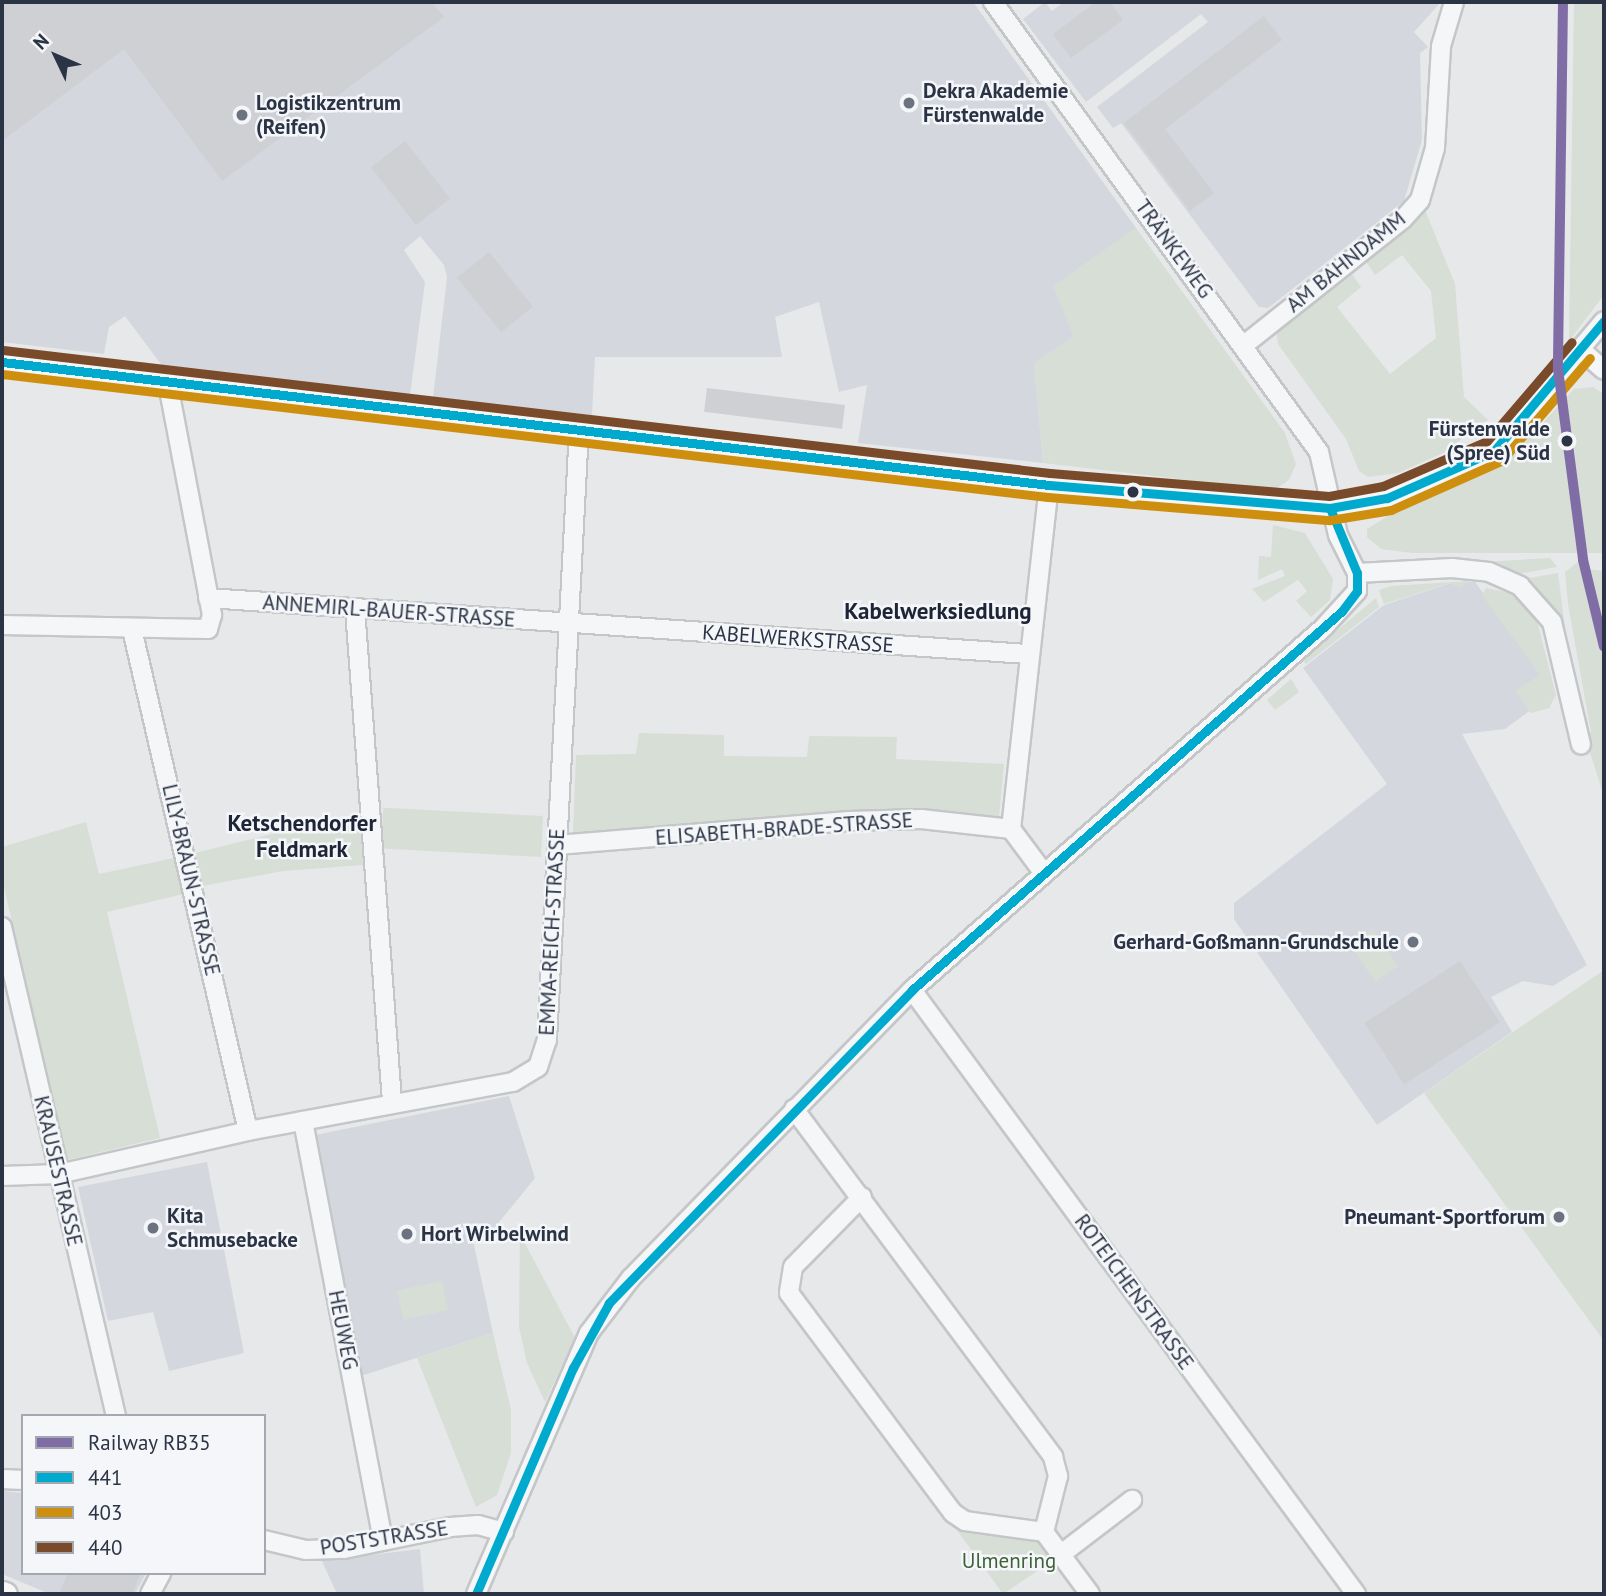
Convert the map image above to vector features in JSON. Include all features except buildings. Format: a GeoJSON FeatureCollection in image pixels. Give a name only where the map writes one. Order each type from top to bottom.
{"type":"FeatureCollection","features":[{"type":"Feature","properties":{"kind":"street","name":"TRÄNKEWEG"},"geometry":{"type":"LineString","coordinates":[[993,2],[1319,452],[1330,508],[1357,573]]}},
{"type":"Feature","properties":{"kind":"street","name":"AM BAHNDAMM"},"geometry":{"type":"LineString","coordinates":[[1244,345],[1420,200],[1435,148],[1441,46],[1454,2]]}},
{"type":"Feature","properties":{"kind":"street"},"geometry":{"type":"LineString","coordinates":[[2,362],[168,384],[1049,485],[1330,508],[1387,498],[1449,475],[1494,451],[1604,321]]}},
{"type":"Feature","properties":{"kind":"street"},"geometry":{"type":"LineString","coordinates":[[1581,350],[1604,370]]}},
{"type":"Feature","properties":{"kind":"street"},"geometry":{"type":"LineString","coordinates":[[2,625],[208,629],[208,598],[168,384]]}},
{"type":"Feature","properties":{"kind":"street","name":"EMMA-REICH-STRASSE"},"geometry":{"type":"LineString","coordinates":[[2,1176],[58,1174],[248,1131],[513,1082],[538,1067],[547,1040],[579,430]]}},
{"type":"Feature","properties":{"kind":"street"},"geometry":{"type":"LineString","coordinates":[[1043,872],[1011,829],[1027,654],[1049,485]]}},
{"type":"Feature","properties":{"kind":"street"},"geometry":{"type":"LineString","coordinates":[[476,1594],[573,1368],[610,1303],[794,1109],[912,990],[1342,611],[1357,591],[1357,573],[1452,568],[1489,572],[1520,586],[1552,622],[1581,745]]}},
{"type":"Feature","properties":{"kind":"street","name":"ANNEMIRL-BAUER-STRASSE"},"geometry":{"type":"LineString","coordinates":[[208,598],[569,624]]}},
{"type":"Feature","properties":{"kind":"street"},"geometry":{"type":"LineString","coordinates":[[355,609],[392,1103]]}},
{"type":"Feature","properties":{"kind":"street","name":"KABELWERKSTRASSE"},"geometry":{"type":"LineString","coordinates":[[569,624],[1027,654]]}},
{"type":"Feature","properties":{"kind":"street","name":"LILY-BRAUN-STRASSE"},"geometry":{"type":"LineString","coordinates":[[132,629],[248,1131]]}},
{"type":"Feature","properties":{"kind":"street","name":"ELISABETH-BRADE-STRASSE"},"geometry":{"type":"LineString","coordinates":[[557,845],[849,821],[921,819],[1011,829]]}},
{"type":"Feature","properties":{"kind":"street","name":"KRAUSESTRASSE"},"geometry":{"type":"LineString","coordinates":[[2,927],[116,1414]]}},
{"type":"Feature","properties":{"kind":"street","name":"ROTEICHENSTRASSE"},"geometry":{"type":"LineString","coordinates":[[912,990],[1356,1594]]}},
{"type":"Feature","properties":{"kind":"street"},"geometry":{"type":"LineString","coordinates":[[794,1109],[1053,1457],[1058,1476],[1044,1532]]}},
{"type":"Feature","properties":{"kind":"street","name":"HEUWEG"},"geometry":{"type":"LineString","coordinates":[[303,1121],[383,1540]]}},
{"type":"Feature","properties":{"kind":"street"},"geometry":{"type":"LineString","coordinates":[[862,1197],[793,1267],[789,1293],[953,1513],[965,1521],[1044,1532],[1090,1594]]}},
{"type":"Feature","properties":{"kind":"street"},"geometry":{"type":"LineString","coordinates":[[2,1479],[21,1480]]}},
{"type":"Feature","properties":{"kind":"street"},"geometry":{"type":"LineString","coordinates":[[1060,1555],[1132,1500]]}},
{"type":"Feature","properties":{"kind":"street","name":"POSTSTRASSE"},"geometry":{"type":"LineString","coordinates":[[266,1540],[306,1550],[459,1527],[504,1532]]}},
{"type":"Feature","properties":{"kind":"street"},"geometry":{"type":"LineString","coordinates":[[150,1594],[160,1575]]}},
{"type":"Feature","properties":{"kind":"shaded area"},"geometry":{"type":"Polygon","coordinates":[[[2,2],[973,2],[1136,228],[1054,286],[1074,337],[1034,363],[1043,463],[858,443],[867,385],[839,392],[819,302],[775,317],[782,357],[595,357],[592,415],[433,398],[447,277],[444,265],[420,236],[404,250],[425,282],[410,395],[163,367],[125,316],[109,327],[104,354],[2,342],[2,2]]]}},
{"type":"Feature","properties":{"kind":"shaded area"},"geometry":{"type":"Polygon","coordinates":[[[1045,2],[1052,11],[1064,2],[1441,2],[1414,32],[1428,47],[1420,53],[1422,140],[1404,201],[1268,308],[1259,307],[1121,123],[1113,128],[1097,107],[1208,22],[1201,14],[1086,102],[1023,19],[1045,2]]]}},
{"type":"Feature","properties":{"kind":"shaded area","name":"Gerhard-Goßmann-Grundschule"},"geometry":{"type":"Polygon","coordinates":[[[1454,582],[1475,582],[1555,692],[1505,729],[1462,734],[1587,965],[1553,986],[1523,981],[1491,997],[1512,1032],[1377,1125],[1234,919],[1234,903],[1387,784],[1303,668],[1384,605],[1454,582]]]}},
{"type":"Feature","properties":{"kind":"shaded area","name":"Hort Wirbelwind"},"geometry":{"type":"Polygon","coordinates":[[[509,1096],[535,1178],[491,1232],[472,1236],[493,1333],[361,1376],[315,1135],[509,1096]]]}},
{"type":"Feature","properties":{"kind":"shaded area","name":"Kita Schmusebacke"},"geometry":{"type":"Polygon","coordinates":[[[207,1162],[244,1353],[169,1371],[153,1312],[108,1321],[78,1187],[207,1162]]]}},
{"type":"Feature","properties":{"kind":"shaded area"},"geometry":{"type":"Polygon","coordinates":[[[2,1491],[21,1493],[21,1575],[145,1575],[135,1594],[50,1594],[2,1574],[2,1491]]]}},
{"type":"Feature","properties":{"kind":"shaded area"},"geometry":{"type":"Polygon","coordinates":[[[420,1549],[424,1594],[337,1594],[322,1561],[420,1549]]]}},
{"type":"Feature","properties":{"kind":"green space"},"geometry":{"type":"Polygon","coordinates":[[[1574,2],[1604,2],[1604,295],[1569,341],[1574,2]]]}},
{"type":"Feature","properties":{"kind":"green space"},"geometry":{"type":"Polygon","coordinates":[[[1425,210],[1455,284],[1464,397],[1488,420],[1443,453],[1398,473],[1368,477],[1359,471],[1346,439],[1278,344],[1276,329],[1350,271],[1361,287],[1337,307],[1390,374],[1436,338],[1431,291],[1402,255],[1375,275],[1365,260],[1425,210]]]}},
{"type":"Feature","properties":{"kind":"green space"},"geometry":{"type":"Polygon","coordinates":[[[1136,228],[1285,433],[1296,464],[1289,480],[1274,490],[1043,463],[1034,363],[1074,337],[1053,286],[1136,228]]]}},
{"type":"Feature","properties":{"kind":"green space"},"geometry":{"type":"Polygon","coordinates":[[[1593,387],[1604,394],[1604,553],[1412,553],[1381,549],[1367,537],[1367,529],[1388,516],[1483,474],[1531,436],[1574,389],[1593,387]]]}},
{"type":"Feature","properties":{"kind":"green space"},"geometry":{"type":"Polygon","coordinates":[[[1273,525],[1305,533],[1333,579],[1330,600],[1311,617],[1296,601],[1307,591],[1298,580],[1264,602],[1252,589],[1285,576],[1282,569],[1258,580],[1259,556],[1271,557],[1273,525]]]}},
{"type":"Feature","properties":{"kind":"green space"},"geometry":{"type":"Polygon","coordinates":[[[1550,558],[1557,567],[1518,574],[1485,562],[1550,558]]]}},
{"type":"Feature","properties":{"kind":"green space"},"geometry":{"type":"Polygon","coordinates":[[[1578,562],[1580,568],[1604,571],[1604,796],[1584,734],[1591,732],[1568,604],[1565,572],[1578,562]]]}},
{"type":"Feature","properties":{"kind":"green space"},"geometry":{"type":"Polygon","coordinates":[[[1558,573],[1564,637],[1549,606],[1524,579],[1558,573]]]}},
{"type":"Feature","properties":{"kind":"green space"},"geometry":{"type":"Polygon","coordinates":[[[1469,581],[1460,588],[1450,583],[1384,604],[1379,590],[1391,586],[1469,581]]]}},
{"type":"Feature","properties":{"kind":"green space"},"geometry":{"type":"Polygon","coordinates":[[[1486,588],[1510,593],[1537,621],[1556,695],[1549,708],[1531,713],[1515,691],[1540,675],[1482,595],[1486,588]]]}},
{"type":"Feature","properties":{"kind":"green space"},"geometry":{"type":"Polygon","coordinates":[[[1376,598],[1379,607],[1306,664],[1303,659],[1376,598]]]}},
{"type":"Feature","properties":{"kind":"green space"},"geometry":{"type":"Polygon","coordinates":[[[1291,679],[1299,692],[1275,710],[1267,700],[1291,679]]]}},
{"type":"Feature","properties":{"kind":"green space"},"geometry":{"type":"Polygon","coordinates":[[[639,733],[724,735],[724,756],[807,757],[809,736],[897,737],[896,759],[1004,764],[999,817],[857,813],[573,833],[576,755],[636,754],[639,733]]]}},
{"type":"Feature","properties":{"kind":"green space"},"geometry":{"type":"Polygon","coordinates":[[[383,808],[543,816],[541,857],[381,849],[383,808]]]}},
{"type":"Feature","properties":{"kind":"green space"},"geometry":{"type":"Polygon","coordinates":[[[86,822],[99,874],[179,857],[188,893],[107,912],[160,1138],[67,1160],[2,878],[2,847],[86,822]]]}},
{"type":"Feature","properties":{"kind":"green space"},"geometry":{"type":"Polygon","coordinates":[[[360,825],[363,865],[283,871],[197,887],[190,860],[195,853],[280,832],[360,825]]]}},
{"type":"Feature","properties":{"kind":"green space"},"geometry":{"type":"Polygon","coordinates":[[[1373,929],[1398,966],[1375,982],[1350,945],[1373,929]]]}},
{"type":"Feature","properties":{"kind":"green space","name":"Pneumant-Sportforum"},"geometry":{"type":"Polygon","coordinates":[[[1604,970],[1604,1341],[1424,1093],[1604,970]]]}},
{"type":"Feature","properties":{"kind":"green space"},"geometry":{"type":"Polygon","coordinates":[[[520,1234],[575,1338],[545,1402],[527,1363],[519,1327],[520,1234]]]}},
{"type":"Feature","properties":{"kind":"green space"},"geometry":{"type":"Polygon","coordinates":[[[442,1281],[448,1310],[403,1320],[397,1291],[442,1281]]]}},
{"type":"Feature","properties":{"kind":"green space"},"geometry":{"type":"Polygon","coordinates":[[[493,1333],[511,1410],[511,1453],[497,1495],[476,1507],[417,1358],[493,1333]]]}},
{"type":"Feature","properties":{"kind":"green space","name":"Ulmenring"},"geometry":{"type":"Polygon","coordinates":[[[952,1523],[1041,1542],[1055,1559],[1003,1594],[952,1523]]]}},
{"type":"Feature","properties":{"kind":"rail line","name":"RB35"},"geometry":{"type":"LineString","coordinates":[[1563,2],[1558,369],[1583,560],[1604,647]]}},
{"type":"Feature","properties":{"kind":"transit line","name":"441"},"geometry":{"type":"LineString","coordinates":[[2,362],[1049,485],[1330,508],[1387,498],[1494,451],[1604,321]]}},
{"type":"Feature","properties":{"kind":"transit line","name":"440"},"geometry":{"type":"LineString","coordinates":[[3,350],[1050,473],[1329,496],[1383,486],[1487,441],[1572,342]]}},
{"type":"Feature","properties":{"kind":"transit line","name":"403"},"geometry":{"type":"LineString","coordinates":[[2,374],[1048,497],[1330,520],[1391,510],[1501,461],[1590,358]]}},
{"type":"Feature","properties":{"kind":"transit line","name":"441"},"geometry":{"type":"LineString","coordinates":[[476,1594],[573,1368],[609,1303],[912,990],[1342,611],[1357,591],[1357,573],[1330,508]]}},
{"type":"Feature","properties":{"kind":"place","name":"Dekra Akademie Fürstenwalde"},"geometry":{"type":"Point","coordinates":[909,103]}},
{"type":"Feature","properties":{"kind":"place","name":"Logistikzentrum (Reifen)"},"geometry":{"type":"Point","coordinates":[242,115]}},
{"type":"Feature","properties":{"kind":"place","name":"Fürstenwalde (Spree) Süd"},"geometry":{"type":"Point","coordinates":[1567,441]}},
{"type":"Feature","properties":{"kind":"place","name":"Gerhard-Goßmann-Grundschule"},"geometry":{"type":"Point","coordinates":[1413,942]}},
{"type":"Feature","properties":{"kind":"place","name":"Pneumant-Sportforum"},"geometry":{"type":"Point","coordinates":[1559,1217]}},
{"type":"Feature","properties":{"kind":"place","name":"Kita Schmusebacke"},"geometry":{"type":"Point","coordinates":[153,1228]}},
{"type":"Feature","properties":{"kind":"place","name":"Hort Wirbelwind"},"geometry":{"type":"Point","coordinates":[407,1234]}},
{"type":"Feature","properties":{"kind":"district","name":"Kabelwerksiedlung"},"geometry":{"type":"Point","coordinates":[938,611]}},
{"type":"Feature","properties":{"kind":"district","name":"Ketschendorfer Feldmark"},"geometry":{"type":"Point","coordinates":[302,836]}}]}
